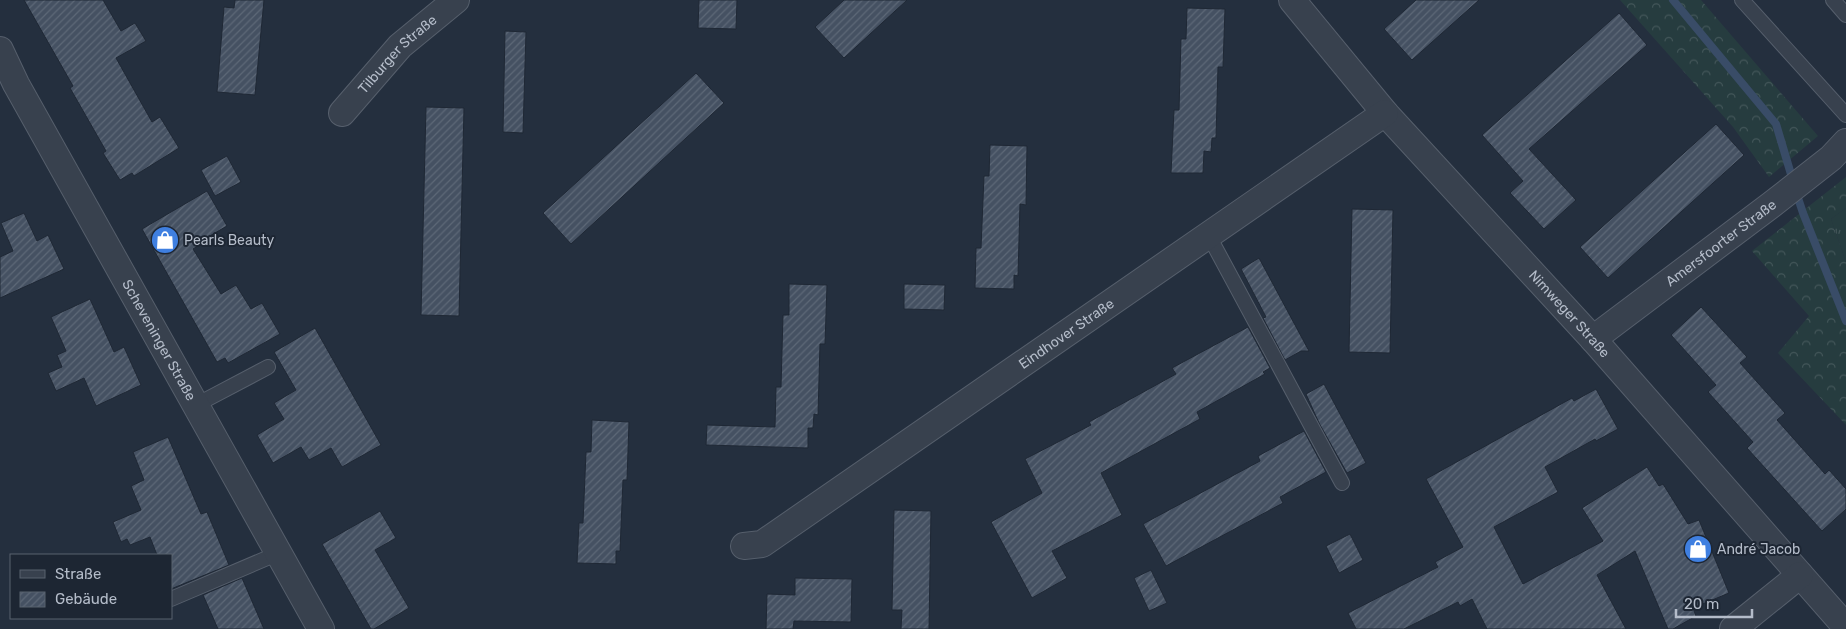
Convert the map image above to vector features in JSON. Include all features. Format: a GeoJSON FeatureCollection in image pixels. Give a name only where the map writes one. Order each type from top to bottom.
{"type":"FeatureCollection","features":[{"type":"Feature","properties":{"kind":"street","name":"Tilburger Straße"},"geometry":{"type":"LineString","coordinates":[[342,113],[400,46],[456,0]]}},
{"type":"Feature","properties":{"kind":"street","name":"Nimweger Straße"},"geometry":{"type":"LineString","coordinates":[[1292,0],[1385,113],[1593,339],[1846,627]]}},
{"type":"Feature","properties":{"kind":"street","name":"Scheveninger Straße"},"geometry":{"type":"LineString","coordinates":[[0,50],[16,84],[321,629]]}},
{"type":"Feature","properties":{"kind":"street","name":"Eindhover Straße"},"geometry":{"type":"LineString","coordinates":[[744,546],[762,544],[1385,113]]}},
{"type":"Feature","properties":{"kind":"street","name":"Amersfoorter Straße"},"geometry":{"type":"LineString","coordinates":[[1593,339],[1771,205],[1839,150]]}},
{"type":"Feature","properties":{"kind":"street"},"geometry":{"type":"LineString","coordinates":[[1733,629],[1800,575]]}},
{"type":"Feature","properties":{"kind":"lane"},"geometry":{"type":"LineString","coordinates":[[1742,0],[1846,115]]}},
{"type":"Feature","properties":{"kind":"lane"},"geometry":{"type":"LineString","coordinates":[[1833,0],[1846,15]]}},
{"type":"Feature","properties":{"kind":"lane"},"geometry":{"type":"LineString","coordinates":[[1209,236],[1342,483]]}},
{"type":"Feature","properties":{"kind":"lane"},"geometry":{"type":"LineString","coordinates":[[196,405],[268,367]]}},
{"type":"Feature","properties":{"kind":"lane"},"geometry":{"type":"LineString","coordinates":[[172,599],[279,553]]}},
{"type":"Feature","properties":{"kind":"green space"},"geometry":{"type":"Polygon","coordinates":[[[1620,0],[1701,0],[1818,136],[1769,177],[1733,127],[1620,0]]]}},
{"type":"Feature","properties":{"kind":"green space"},"geometry":{"type":"Polygon","coordinates":[[[1846,177],[1846,208],[1831,219],[1846,262],[1846,425],[1778,353],[1809,316],[1752,251],[1846,177]]]}},
{"type":"Feature","properties":{"kind":"green space"},"geometry":{"type":"Polygon","coordinates":[[[1846,208],[1846,262],[1831,219],[1846,208]]]}},
{"type":"Feature","properties":{"kind":"building"},"geometry":{"type":"Polygon","coordinates":[[[24,0],[103,0],[121,31],[135,23],[146,41],[116,58],[152,122],[160,117],[179,148],[134,176],[132,173],[120,180],[103,153],[106,151],[70,88],[73,86],[24,0]]]}},
{"type":"Feature","properties":{"kind":"building"},"geometry":{"type":"Polygon","coordinates":[[[235,0],[264,0],[255,95],[217,92],[224,7],[234,8],[235,0]]]}},
{"type":"Feature","properties":{"kind":"building"},"geometry":{"type":"Polygon","coordinates":[[[699,0],[737,0],[736,29],[698,28],[699,0]]]}},
{"type":"Feature","properties":{"kind":"building"},"geometry":{"type":"Polygon","coordinates":[[[844,0],[907,0],[844,58],[815,27],[844,0]]]}},
{"type":"Feature","properties":{"kind":"building"},"geometry":{"type":"Polygon","coordinates":[[[1416,0],[1479,0],[1412,60],[1384,29],[1416,0]]]}},
{"type":"Feature","properties":{"kind":"building"},"geometry":{"type":"Polygon","coordinates":[[[1187,8],[1225,9],[1223,67],[1218,67],[1216,138],[1212,138],[1211,152],[1204,151],[1203,173],[1171,173],[1174,110],[1179,110],[1181,39],[1186,39],[1187,8]]]}},
{"type":"Feature","properties":{"kind":"building"},"geometry":{"type":"Polygon","coordinates":[[[1619,13],[1647,45],[1529,149],[1576,200],[1544,229],[1510,193],[1523,181],[1482,135],[1619,13]]]}},
{"type":"Feature","properties":{"kind":"building"},"geometry":{"type":"Polygon","coordinates":[[[505,31],[526,32],[523,133],[503,132],[505,31]]]}},
{"type":"Feature","properties":{"kind":"building"},"geometry":{"type":"Polygon","coordinates":[[[696,73],[724,103],[571,244],[543,213],[696,73]]]}},
{"type":"Feature","properties":{"kind":"building"},"geometry":{"type":"Polygon","coordinates":[[[426,107],[464,108],[459,316],[421,315],[426,107]]]}},
{"type":"Feature","properties":{"kind":"building"},"geometry":{"type":"Polygon","coordinates":[[[1716,124],[1744,155],[1608,278],[1580,247],[1716,124]]]}},
{"type":"Feature","properties":{"kind":"building"},"geometry":{"type":"Polygon","coordinates":[[[990,145],[1027,146],[1026,205],[1020,204],[1018,276],[1014,275],[1014,289],[975,288],[976,248],[981,248],[984,176],[989,176],[990,145]]]}},
{"type":"Feature","properties":{"kind":"building"},"geometry":{"type":"Polygon","coordinates":[[[227,156],[241,182],[215,196],[201,170],[227,156]]]}},
{"type":"Feature","properties":{"kind":"building"},"geometry":{"type":"Polygon","coordinates":[[[207,191],[227,226],[201,241],[202,243],[193,249],[221,294],[236,285],[251,309],[262,303],[280,334],[228,363],[225,358],[217,362],[142,229],[207,191]]]}},
{"type":"Feature","properties":{"kind":"building"},"geometry":{"type":"Polygon","coordinates":[[[1352,209],[1393,210],[1390,353],[1349,352],[1352,209]]]}},
{"type":"Feature","properties":{"kind":"building"},"geometry":{"type":"Polygon","coordinates":[[[24,213],[37,241],[48,235],[64,269],[0,298],[0,257],[13,251],[1,223],[24,213]]]}},
{"type":"Feature","properties":{"kind":"building"},"geometry":{"type":"Polygon","coordinates":[[[1259,258],[1309,351],[1301,351],[1285,360],[1263,318],[1266,317],[1241,269],[1259,258]]]}},
{"type":"Feature","properties":{"kind":"building"},"geometry":{"type":"Polygon","coordinates":[[[789,284],[827,285],[825,344],[820,344],[818,415],[814,414],[813,428],[808,428],[808,448],[706,445],[707,425],[775,427],[776,387],[781,387],[783,315],[789,315],[789,284]]]}},
{"type":"Feature","properties":{"kind":"building"},"geometry":{"type":"Polygon","coordinates":[[[904,284],[945,285],[944,310],[904,309],[904,284]]]}},
{"type":"Feature","properties":{"kind":"building"},"geometry":{"type":"Polygon","coordinates":[[[90,299],[114,352],[124,347],[141,385],[96,406],[84,378],[56,391],[48,373],[62,367],[57,355],[66,351],[51,317],[90,299]]]}},
{"type":"Feature","properties":{"kind":"building"},"geometry":{"type":"Polygon","coordinates":[[[1701,307],[1747,357],[1740,363],[1785,413],[1777,420],[1825,474],[1829,470],[1846,489],[1846,509],[1822,531],[1747,448],[1753,442],[1708,392],[1716,385],[1671,335],[1701,307]]]}},
{"type":"Feature","properties":{"kind":"building"},"geometry":{"type":"Polygon","coordinates":[[[1248,327],[1270,368],[1263,372],[1265,374],[1197,412],[1200,419],[1101,473],[1122,515],[1052,551],[1067,578],[1032,598],[991,522],[1042,493],[1025,459],[1091,425],[1089,422],[1176,374],[1172,368],[1248,327]]]}},
{"type":"Feature","properties":{"kind":"building"},"geometry":{"type":"Polygon","coordinates":[[[315,328],[381,445],[342,467],[331,448],[309,460],[301,447],[273,463],[257,435],[284,419],[274,403],[296,390],[274,352],[315,328]]]}},
{"type":"Feature","properties":{"kind":"building"},"geometry":{"type":"Polygon","coordinates":[[[1324,384],[1366,463],[1347,473],[1319,423],[1306,394],[1324,384]]]}},
{"type":"Feature","properties":{"kind":"building"},"geometry":{"type":"Polygon","coordinates":[[[1596,389],[1618,429],[1596,441],[1595,439],[1545,467],[1558,492],[1494,527],[1523,584],[1603,541],[1582,508],[1647,467],[1659,486],[1663,484],[1688,524],[1699,520],[1729,593],[1693,608],[1696,616],[1673,629],[1668,629],[1635,551],[1597,575],[1626,629],[1487,629],[1472,599],[1460,606],[1458,602],[1404,629],[1356,629],[1348,613],[1438,567],[1435,562],[1463,547],[1426,479],[1572,398],[1574,401],[1596,389]]]}},
{"type":"Feature","properties":{"kind":"building"},"geometry":{"type":"Polygon","coordinates":[[[592,420],[629,422],[627,480],[623,480],[620,551],[616,551],[616,564],[577,563],[579,523],[583,523],[586,452],[591,452],[592,420]]]}},
{"type":"Feature","properties":{"kind":"building"},"geometry":{"type":"Polygon","coordinates":[[[1304,431],[1326,472],[1280,497],[1283,503],[1166,566],[1143,524],[1260,461],[1258,456],[1304,431]]]}},
{"type":"Feature","properties":{"kind":"building"},"geometry":{"type":"Polygon","coordinates":[[[168,437],[201,514],[207,512],[229,565],[172,589],[172,554],[157,554],[150,537],[130,545],[127,539],[121,542],[113,522],[141,510],[131,486],[144,480],[133,452],[168,437]]]}},
{"type":"Feature","properties":{"kind":"building"},"geometry":{"type":"Polygon","coordinates":[[[894,510],[931,511],[929,629],[901,629],[902,610],[892,610],[894,510]]]}},
{"type":"Feature","properties":{"kind":"building"},"geometry":{"type":"Polygon","coordinates":[[[380,511],[396,538],[375,550],[409,608],[371,629],[322,544],[380,511]]]}},
{"type":"Feature","properties":{"kind":"building"},"geometry":{"type":"Polygon","coordinates":[[[1350,534],[1363,560],[1339,573],[1326,546],[1350,534]]]}},
{"type":"Feature","properties":{"kind":"building"},"geometry":{"type":"Polygon","coordinates":[[[1151,570],[1167,603],[1149,611],[1134,578],[1151,570]]]}},
{"type":"Feature","properties":{"kind":"building"},"geometry":{"type":"Polygon","coordinates":[[[242,578],[264,629],[218,629],[203,595],[242,578]]]}},
{"type":"Feature","properties":{"kind":"building"},"geometry":{"type":"Polygon","coordinates":[[[795,578],[852,579],[851,622],[794,621],[793,629],[766,629],[767,594],[795,595],[795,578]]]}},
{"type":"Feature","properties":{"kind":"waterway"},"geometry":{"type":"LineString","coordinates":[[1673,0],[1776,124],[1793,181]]}},
{"type":"Feature","properties":{"kind":"waterway"},"geometry":{"type":"LineString","coordinates":[[1796,192],[1846,321]]}},
{"type":"Feature","properties":{"kind":"place","name":"Pearls Beauty"},"geometry":{"type":"Point","coordinates":[165,240]}},
{"type":"Feature","properties":{"kind":"place","name":"André Jacob"},"geometry":{"type":"Point","coordinates":[1698,549]}}]}
